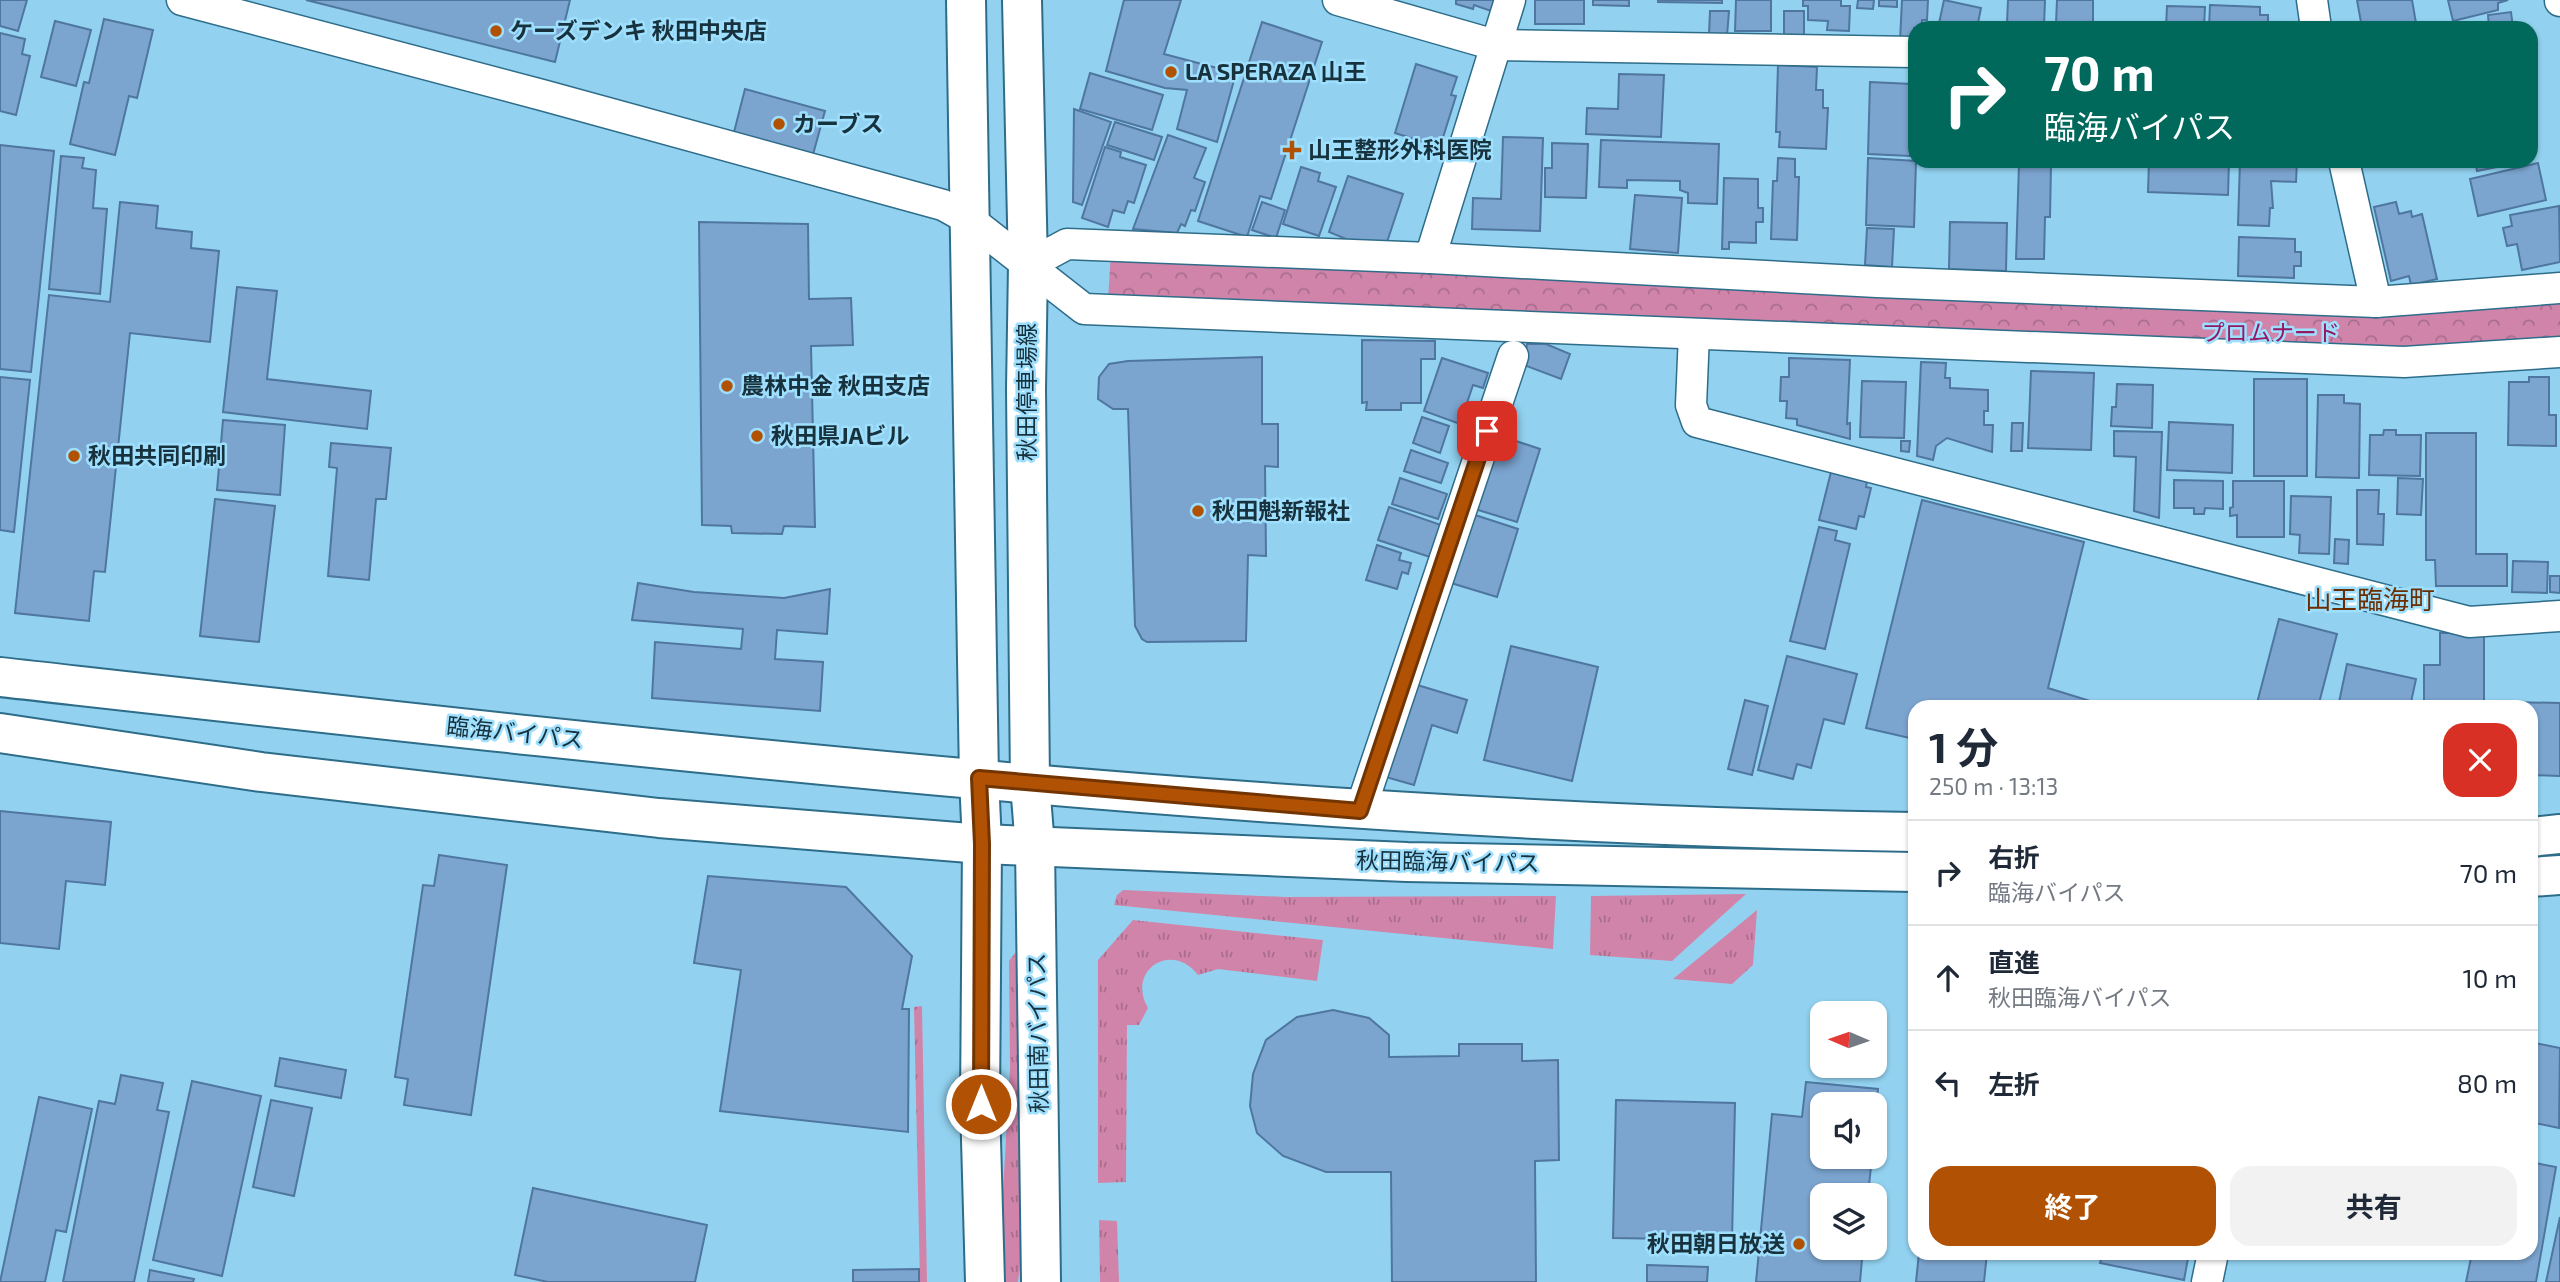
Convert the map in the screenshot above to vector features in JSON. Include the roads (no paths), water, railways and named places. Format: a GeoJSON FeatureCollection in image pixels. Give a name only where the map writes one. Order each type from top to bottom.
{"type":"FeatureCollection","features":[{"type":"Feature","properties":{"kind":"main road"},"geometry":{"type":"LineString","coordinates":[[966,0],[982,844],[981,1104],[985,1282]]}},
{"type":"Feature","properties":{"kind":"main road","name":"秋田停車場線"},"geometry":{"type":"LineString","coordinates":[[1022,0],[1028,265],[1026,388],[1030,784]]}},
{"type":"Feature","properties":{"kind":"main road","name":"臨海バイパス"},"geometry":{"type":"LineString","coordinates":[[0,677],[402,722],[1030,784]]}},
{"type":"Feature","properties":{"kind":"main road"},"geometry":{"type":"LineString","coordinates":[[0,733],[261,772],[659,818],[982,844]]}},
{"type":"Feature","properties":{"kind":"main road","name":"秋田臨海バイパス"},"geometry":{"type":"LineString","coordinates":[[1030,784],[1360,811],[1740,829],[1908,832]]}},
{"type":"Feature","properties":{"kind":"main road","name":"秋田南バイパス"},"geometry":{"type":"LineString","coordinates":[[1030,784],[1035,847],[1041,1282]]}},
{"type":"Feature","properties":{"kind":"main road"},"geometry":{"type":"LineString","coordinates":[[2538,836],[2560,834]]}},
{"type":"Feature","properties":{"kind":"main road","name":"秋田臨海バイパス"},"geometry":{"type":"LineString","coordinates":[[982,844],[1407,862],[1908,872]]}},
{"type":"Feature","properties":{"kind":"main road"},"geometry":{"type":"LineString","coordinates":[[2538,876],[2560,875]]}},
{"type":"Feature","properties":{"kind":"street"},"geometry":{"type":"LineString","coordinates":[[182,0],[933,202],[970,220],[1084,309],[2404,362],[2560,352]]}},
{"type":"Feature","properties":{"kind":"street"},"geometry":{"type":"LineString","coordinates":[[1338,0],[1495,45],[1908,52]]}},
{"type":"Feature","properties":{"kind":"street"},"geometry":{"type":"LineString","coordinates":[[1430,258],[1510,0]]}},
{"type":"Feature","properties":{"kind":"street"},"geometry":{"type":"LineString","coordinates":[[2312,0],[2315,21]]}},
{"type":"Feature","properties":{"kind":"street"},"geometry":{"type":"LineString","coordinates":[[2346,168],[2376,302]]}},
{"type":"Feature","properties":{"kind":"street"},"geometry":{"type":"LineString","coordinates":[[1028,265],[1068,244],[1430,258],[1877,282],[2376,302],[2560,288]]}},
{"type":"Feature","properties":{"kind":"street"},"geometry":{"type":"LineString","coordinates":[[1694,334],[1691,405],[1697,422],[2469,622],[2560,616]]}},
{"type":"Feature","properties":{"kind":"street"},"geometry":{"type":"LineString","coordinates":[[1360,811],[1513,356]]}},
{"type":"Feature","properties":{"kind":"street"},"geometry":{"type":"LineString","coordinates":[[2207,1282],[2212,1260]]}},
{"type":"Feature","properties":{"kind":"place","name":"ケーズデンキ 秋田中央店"},"geometry":{"type":"Point","coordinates":[496,31]}},
{"type":"Feature","properties":{"kind":"place","name":"LA SPERAZA 山王"},"geometry":{"type":"Point","coordinates":[1171,72]}},
{"type":"Feature","properties":{"kind":"place","name":"カーブス"},"geometry":{"type":"Point","coordinates":[779,124]}},
{"type":"Feature","properties":{"kind":"place","name":"山王整形外科医院"},"geometry":{"type":"Point","coordinates":[1292,150]}},
{"type":"Feature","properties":{"kind":"place","name":"農林中金 秋田支店"},"geometry":{"type":"Point","coordinates":[727,386]}},
{"type":"Feature","properties":{"kind":"place","name":"秋田県JAビル"},"geometry":{"type":"Point","coordinates":[757,436]}},
{"type":"Feature","properties":{"kind":"place","name":"秋田共同印刷"},"geometry":{"type":"Point","coordinates":[74,456]}},
{"type":"Feature","properties":{"kind":"place","name":"秋田魁新報社"},"geometry":{"type":"Point","coordinates":[1198,511]}},
{"type":"Feature","properties":{"kind":"place","name":"秋田朝日放送"},"geometry":{"type":"Point","coordinates":[1799,1244]}},
{"type":"Feature","properties":{"kind":"district","name":"山王臨海町"},"geometry":{"type":"Point","coordinates":[2370,600]}},
{"type":"Feature","properties":{"kind":"park label","name":"プロムナード"},"geometry":{"type":"Point","coordinates":[2271,333]}}]}
